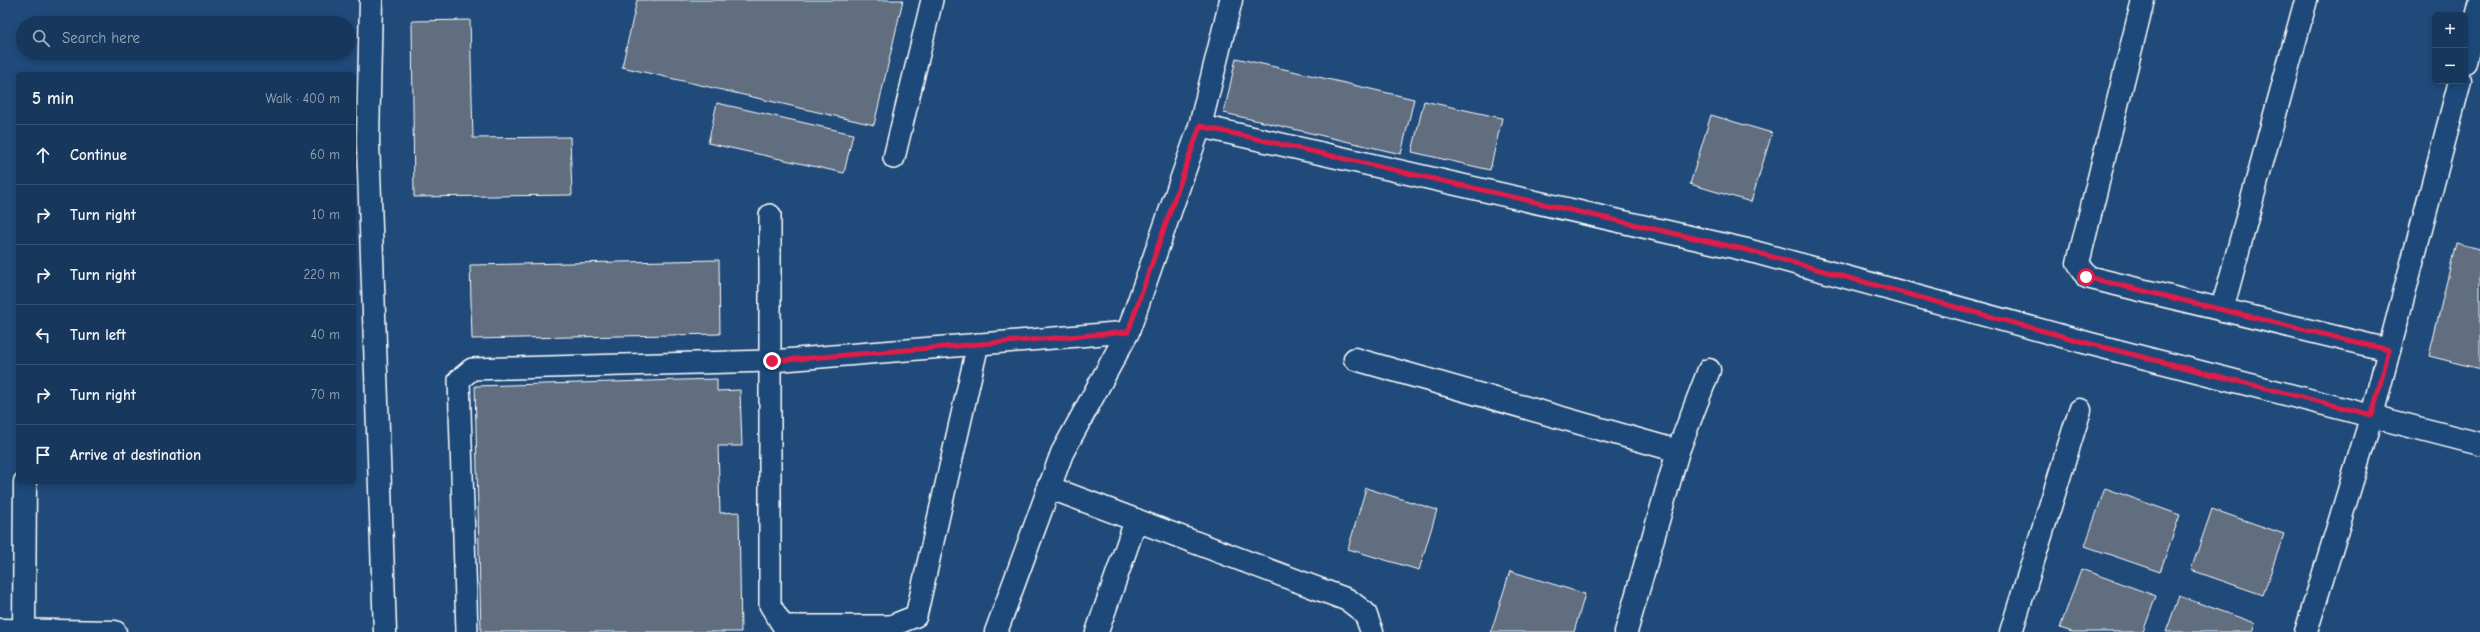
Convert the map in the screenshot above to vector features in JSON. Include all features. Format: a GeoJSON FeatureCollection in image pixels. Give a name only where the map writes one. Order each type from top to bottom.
{"type":"FeatureCollection","features":[{"type":"Feature","properties":{"kind":"street"},"geometry":{"type":"LineString","coordinates":[[371,0],[368,141],[385,632]]}},
{"type":"Feature","properties":{"kind":"street"},"geometry":{"type":"LineString","coordinates":[[996,632],[1048,487],[1062,454],[1128,332],[1200,126],[1231,0]]}},
{"type":"Feature","properties":{"kind":"street"},"geometry":{"type":"LineString","coordinates":[[2143,0],[2078,263],[2086,277],[2389,350]]}},
{"type":"Feature","properties":{"kind":"street"},"geometry":{"type":"LineString","coordinates":[[2222,310],[2306,0]]}},
{"type":"Feature","properties":{"kind":"street"},"geometry":{"type":"LineString","coordinates":[[2468,51],[2480,6]]}},
{"type":"Feature","properties":{"kind":"street"},"geometry":{"type":"LineString","coordinates":[[2306,632],[2372,415],[2459,84]]}},
{"type":"Feature","properties":{"kind":"street"},"geometry":{"type":"LineString","coordinates":[[1200,126],[1747,250],[2091,344],[2480,444]]}},
{"type":"Feature","properties":{"kind":"street"},"geometry":{"type":"LineString","coordinates":[[1355,360],[1678,451]]}},
{"type":"Feature","properties":{"kind":"street"},"geometry":{"type":"LineString","coordinates":[[1626,632],[1678,451],[1708,370]]}},
{"type":"Feature","properties":{"kind":"street"},"geometry":{"type":"LineString","coordinates":[[2011,632],[2080,410]]}},
{"type":"Feature","properties":{"kind":"street"},"geometry":{"type":"LineString","coordinates":[[24,629],[25,484]]}},
{"type":"Feature","properties":{"kind":"street"},"geometry":{"type":"LineString","coordinates":[[1048,487],[1348,600],[1365,613],[1372,632]]}},
{"type":"Feature","properties":{"kind":"street"},"geometry":{"type":"LineString","coordinates":[[1097,632],[1136,520]]}},
{"type":"Feature","properties":{"kind":"street"},"geometry":{"type":"LineString","coordinates":[[0,630],[24,629],[115,632]]}},
{"type":"Feature","properties":{"kind":"lane"},"geometry":{"type":"LineString","coordinates":[[894,158],[932,0]]}},
{"type":"Feature","properties":{"kind":"lane"},"geometry":{"type":"LineString","coordinates":[[770,215],[772,361],[770,605],[783,626],[891,626],[916,616],[978,344]]}},
{"type":"Feature","properties":{"kind":"lane"},"geometry":{"type":"LineString","coordinates":[[467,632],[459,380],[472,368],[772,361],[1128,332]]}},
{"type":"Feature","properties":{"kind":"building"},"geometry":{"type":"Polygon","coordinates":[[[637,0],[903,0],[874,125],[622,67],[637,0]]]}},
{"type":"Feature","properties":{"kind":"building"},"geometry":{"type":"Polygon","coordinates":[[[470,20],[473,138],[570,137],[572,195],[414,197],[412,21],[470,20]]]}},
{"type":"Feature","properties":{"kind":"building"},"geometry":{"type":"Polygon","coordinates":[[[1236,58],[1414,99],[1401,154],[1224,113],[1236,58]]]}},
{"type":"Feature","properties":{"kind":"building"},"geometry":{"type":"Polygon","coordinates":[[[1424,101],[1502,118],[1490,170],[1412,152],[1424,101]]]}},
{"type":"Feature","properties":{"kind":"building"},"geometry":{"type":"Polygon","coordinates":[[[717,103],[853,134],[844,173],[708,143],[717,103]]]}},
{"type":"Feature","properties":{"kind":"building"},"geometry":{"type":"Polygon","coordinates":[[[1711,115],[1772,133],[1751,202],[1690,184],[1711,115]]]}},
{"type":"Feature","properties":{"kind":"building"},"geometry":{"type":"Polygon","coordinates":[[[2456,243],[2480,249],[2480,369],[2429,356],[2456,243]]]}},
{"type":"Feature","properties":{"kind":"building"},"geometry":{"type":"Polygon","coordinates":[[[719,260],[720,334],[472,339],[470,265],[719,260]]]}},
{"type":"Feature","properties":{"kind":"building"},"geometry":{"type":"Polygon","coordinates":[[[717,379],[717,391],[740,390],[742,446],[718,446],[720,513],[739,512],[741,632],[481,632],[475,386],[717,379]]]}},
{"type":"Feature","properties":{"kind":"building"},"geometry":{"type":"Polygon","coordinates":[[[1366,488],[1437,510],[1419,570],[1348,549],[1366,488]]]}},
{"type":"Feature","properties":{"kind":"building"},"geometry":{"type":"Polygon","coordinates":[[[2105,488],[2180,515],[2160,572],[2085,546],[2105,488]]]}},
{"type":"Feature","properties":{"kind":"building"},"geometry":{"type":"Polygon","coordinates":[[[2212,509],[2284,534],[2263,595],[2191,570],[2212,509]]]}},
{"type":"Feature","properties":{"kind":"building"},"geometry":{"type":"Polygon","coordinates":[[[2081,569],[2156,596],[2143,632],[2072,632],[2060,628],[2081,569]]]}},
{"type":"Feature","properties":{"kind":"building"},"geometry":{"type":"Polygon","coordinates":[[[1510,571],[1585,594],[1574,632],[1491,632],[1510,571]]]}},
{"type":"Feature","properties":{"kind":"building"},"geometry":{"type":"Polygon","coordinates":[[[2179,596],[2255,623],[2252,632],[2166,632],[2179,596]]]}},
{"type":"Feature","properties":{"kind":"route"},"geometry":{"type":"LineString","coordinates":[[772,361],[1128,332],[1200,126],[1747,250],[2091,344],[2372,415],[2389,350],[2086,277]]}}]}
